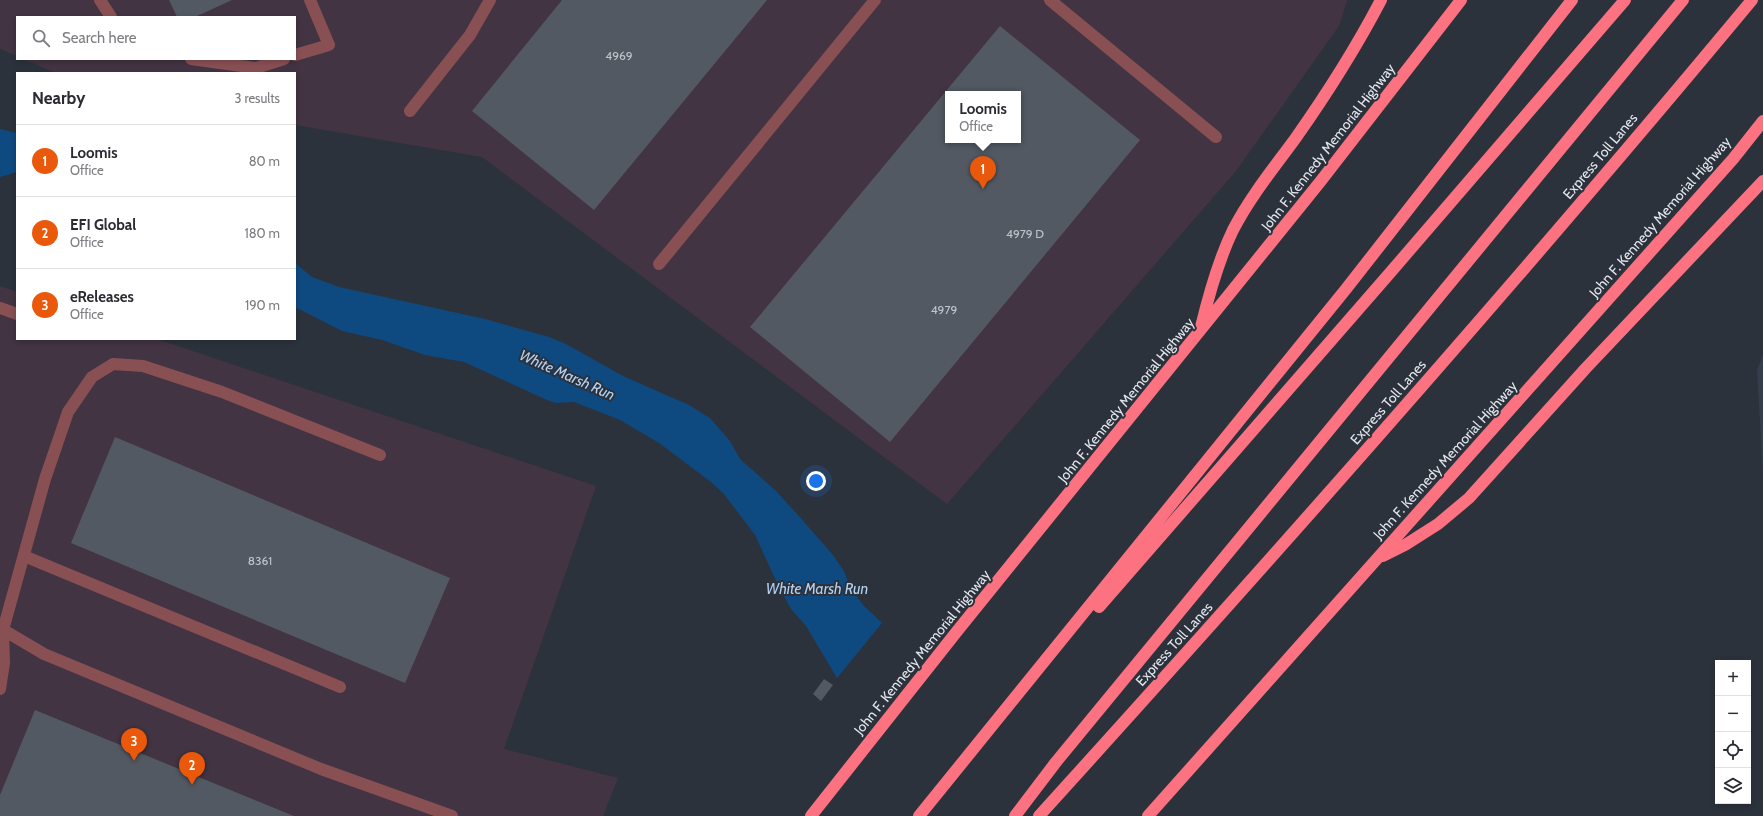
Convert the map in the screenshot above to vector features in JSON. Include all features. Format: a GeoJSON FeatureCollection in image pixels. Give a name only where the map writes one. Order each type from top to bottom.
{"type":"FeatureCollection","features":[{"type":"Feature","properties":{"kind":"highway"},"geometry":{"type":"LineString","coordinates":[[1200,332],[1222,254],[1243,212],[1316,107],[1381,0]]}},
{"type":"Feature","properties":{"kind":"highway","name":"John F. Kennedy Memorial Highway"},"geometry":{"type":"LineString","coordinates":[[811,816],[958,630],[1315,189],[1461,0]]}},
{"type":"Feature","properties":{"kind":"highway"},"geometry":{"type":"LineString","coordinates":[[919,816],[1346,289],[1572,0]]}},
{"type":"Feature","properties":{"kind":"highway"},"geometry":{"type":"LineString","coordinates":[[953,774],[1389,274],[1625,0]]}},
{"type":"Feature","properties":{"kind":"highway"},"geometry":{"type":"LineString","coordinates":[[1015,816],[1056,762],[1683,0]]}},
{"type":"Feature","properties":{"kind":"highway","name":"Express Toll Lanes"},"geometry":{"type":"LineString","coordinates":[[1039,816],[1191,649],[1381,432],[1594,186],[1752,0]]}},
{"type":"Feature","properties":{"kind":"highway","name":"John F. Kennedy Memorial Highway"},"geometry":{"type":"LineString","coordinates":[[1148,816],[1727,165],[1763,121]]}},
{"type":"Feature","properties":{"kind":"highway"},"geometry":{"type":"LineString","coordinates":[[1376,560],[1405,545],[1438,524],[1470,498],[1586,368],[1763,181]]}},
{"type":"Feature","properties":{"kind":"lane"},"geometry":{"type":"LineString","coordinates":[[100,0],[110,16]]}},
{"type":"Feature","properties":{"kind":"lane"},"geometry":{"type":"LineString","coordinates":[[296,55],[329,45],[310,0]]}},
{"type":"Feature","properties":{"kind":"lane"},"geometry":{"type":"LineString","coordinates":[[410,111],[470,35],[490,0]]}},
{"type":"Feature","properties":{"kind":"lane"},"geometry":{"type":"LineString","coordinates":[[659,264],[875,0]]}},
{"type":"Feature","properties":{"kind":"lane"},"geometry":{"type":"LineString","coordinates":[[1050,0],[1216,137]]}},
{"type":"Feature","properties":{"kind":"lane"},"geometry":{"type":"LineString","coordinates":[[197,60],[256,68],[281,60]]}},
{"type":"Feature","properties":{"kind":"lane"},"geometry":{"type":"LineString","coordinates":[[0,308],[16,314]]}},
{"type":"Feature","properties":{"kind":"lane"},"geometry":{"type":"LineString","coordinates":[[0,689],[4,663],[1,629],[24,556],[45,479],[68,412],[92,377],[113,364],[143,366],[222,392],[380,455]]}},
{"type":"Feature","properties":{"kind":"lane"},"geometry":{"type":"LineString","coordinates":[[24,556],[340,687]]}},
{"type":"Feature","properties":{"kind":"lane"},"geometry":{"type":"LineString","coordinates":[[1,629],[44,654],[313,766],[452,816]]}},
{"type":"Feature","properties":{"kind":"shaded area"},"geometry":{"type":"Polygon","coordinates":[[[0,0],[1347,0],[1339,26],[1236,171],[947,504],[482,157],[296,125],[296,72],[54,72],[25,60],[296,60],[296,16],[16,16],[16,56],[0,49],[0,0]]]}},
{"type":"Feature","properties":{"kind":"shaded area"},"geometry":{"type":"Polygon","coordinates":[[[0,286],[16,292],[16,340],[160,340],[596,486],[504,749],[618,778],[603,816],[0,816],[0,286]]]}},
{"type":"Feature","properties":{"kind":"shaded area"},"geometry":{"type":"Polygon","coordinates":[[[1763,355],[1763,475],[1757,370],[1763,355]]]}},
{"type":"Feature","properties":{"kind":"water"},"geometry":{"type":"Polygon","coordinates":[[[0,129],[16,133],[16,172],[0,177],[0,129]]]}},
{"type":"Feature","properties":{"kind":"water","name":"White Marsh Run"},"geometry":{"type":"Polygon","coordinates":[[[296,264],[312,277],[339,287],[485,319],[549,337],[566,344],[623,376],[689,405],[710,418],[730,441],[740,459],[775,490],[798,515],[833,555],[844,571],[851,589],[864,606],[882,623],[837,678],[806,626],[791,609],[755,535],[724,494],[711,482],[659,443],[620,420],[574,402],[556,403],[547,400],[464,362],[425,355],[382,340],[342,331],[296,308],[296,264]]]}},
{"type":"Feature","properties":{"kind":"building"},"geometry":{"type":"Polygon","coordinates":[[[169,0],[232,0],[197,16],[177,16],[169,0]]]}},
{"type":"Feature","properties":{"kind":"building"},"geometry":{"type":"Polygon","coordinates":[[[562,0],[767,0],[594,210],[472,111],[562,0]]]}},
{"type":"Feature","properties":{"kind":"building"},"geometry":{"type":"Polygon","coordinates":[[[1000,26],[1140,140],[890,442],[750,327],[945,92],[945,143],[1021,143],[1021,91],[946,91],[1000,26]]]}},
{"type":"Feature","properties":{"kind":"building"},"geometry":{"type":"Polygon","coordinates":[[[115,437],[450,578],[405,683],[71,543],[115,437]]]}},
{"type":"Feature","properties":{"kind":"building"},"geometry":{"type":"Polygon","coordinates":[[[824,679],[833,685],[821,701],[813,694],[824,679]]]}},
{"type":"Feature","properties":{"kind":"building"},"geometry":{"type":"Polygon","coordinates":[[[35,710],[294,816],[0,816],[0,795],[35,710]]]}},
{"type":"Feature","properties":{"kind":"place","name":"Loomis"},"geometry":{"type":"Point","coordinates":[983,189]}},
{"type":"Feature","properties":{"kind":"place","name":"eReleases"},"geometry":{"type":"Point","coordinates":[134,761]}},
{"type":"Feature","properties":{"kind":"place","name":"EFI Global"},"geometry":{"type":"Point","coordinates":[192,785]}}]}
